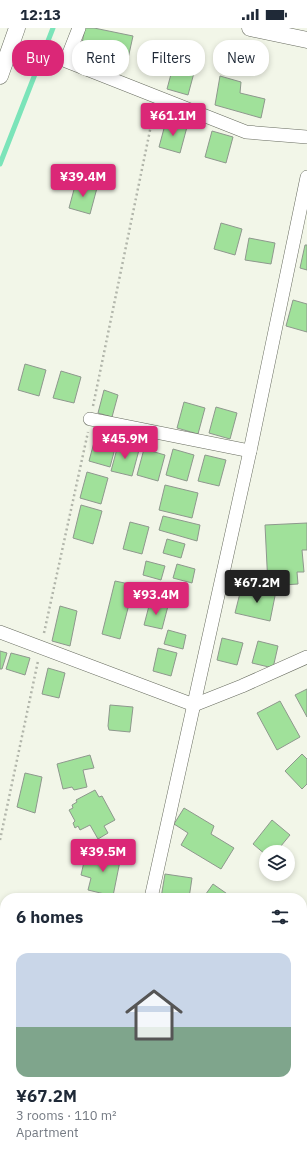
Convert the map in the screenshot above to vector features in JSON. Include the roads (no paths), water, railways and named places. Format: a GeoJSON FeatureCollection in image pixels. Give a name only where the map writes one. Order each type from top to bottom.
{"type":"FeatureCollection","features":[{"type":"Feature","properties":{"kind":"street"},"geometry":{"type":"LineString","coordinates":[[0,76],[17,28]]}},
{"type":"Feature","properties":{"kind":"street"},"geometry":{"type":"LineString","coordinates":[[80,28],[66,61],[246,132],[307,137]]}},
{"type":"Feature","properties":{"kind":"street"},"geometry":{"type":"LineString","coordinates":[[250,28],[307,40]]}},
{"type":"Feature","properties":{"kind":"street"},"geometry":{"type":"LineString","coordinates":[[151,893],[250,451],[307,177]]}},
{"type":"Feature","properties":{"kind":"street"},"geometry":{"type":"LineString","coordinates":[[90,419],[250,451]]}},
{"type":"Feature","properties":{"kind":"street"},"geometry":{"type":"LineString","coordinates":[[0,632],[194,705],[242,686],[307,657]]}},
{"type":"Feature","properties":{"kind":"waterway"},"geometry":{"type":"LineString","coordinates":[[0,164],[53,28]]}}]}
